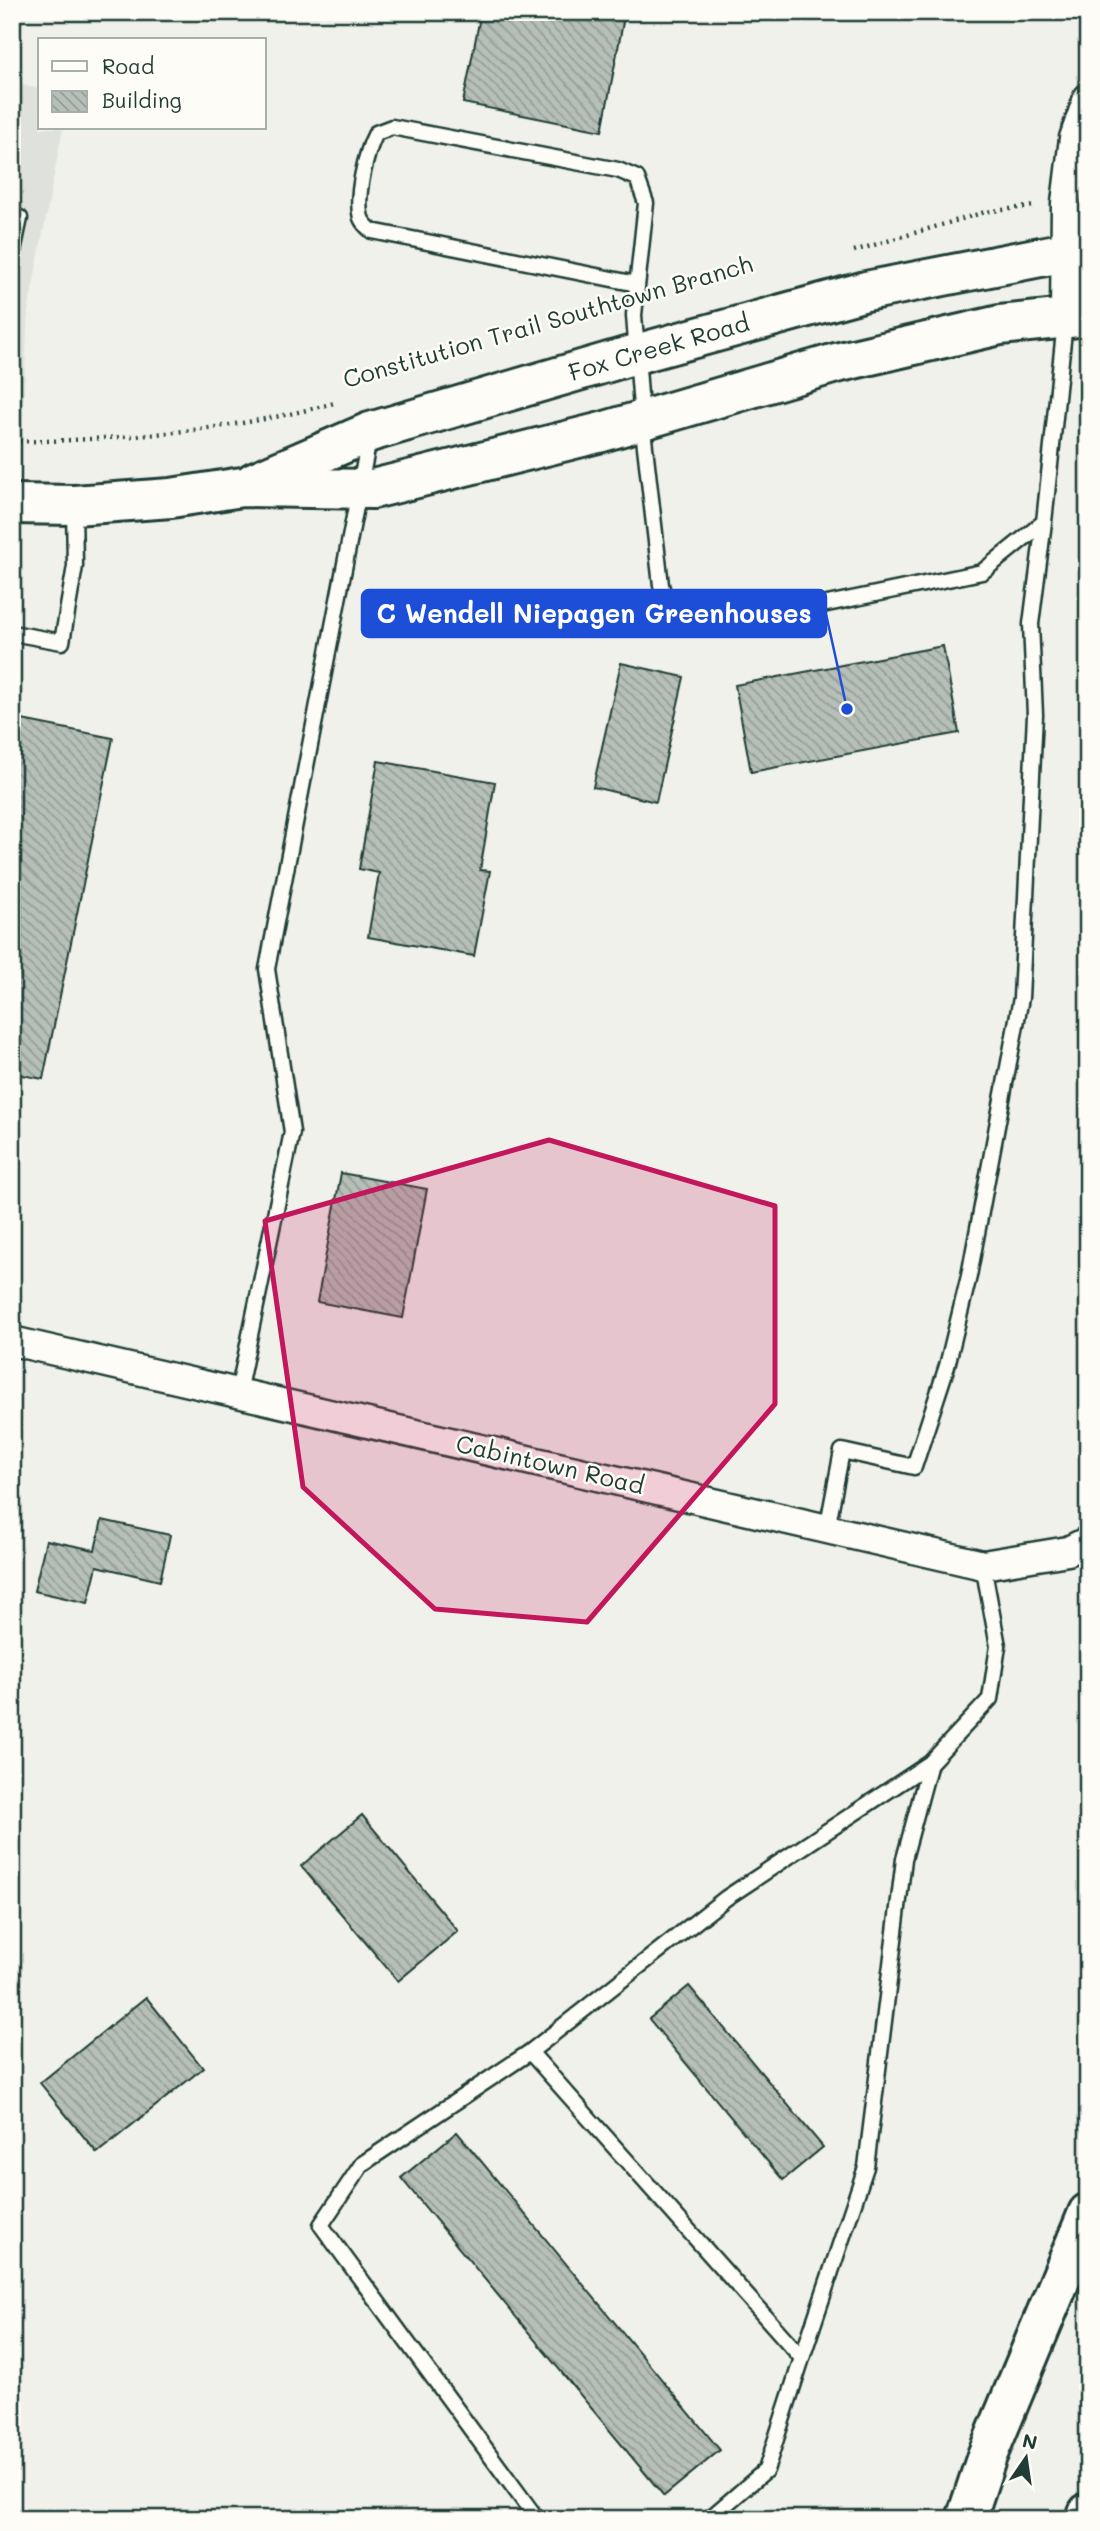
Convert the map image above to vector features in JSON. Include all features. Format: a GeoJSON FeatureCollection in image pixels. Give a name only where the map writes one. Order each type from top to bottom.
{"type":"FeatureCollection","features":[{"type":"Feature","properties":{"kind":"main road","name":"Fox Creek Road"},"geometry":{"type":"LineString","coordinates":[[242,487],[370,432],[636,354],[866,291],[1077,252]]}},
{"type":"Feature","properties":{"kind":"main road","name":"Fox Creek Road"},"geometry":{"type":"LineString","coordinates":[[12,504],[74,505],[171,498],[242,487],[373,489],[642,421],[836,363],[1000,325],[1077,316]]}},
{"type":"Feature","properties":{"kind":"main road"},"geometry":{"type":"LineString","coordinates":[[965,2519],[987,2456],[1088,2213]]}},
{"type":"Feature","properties":{"kind":"main road"},"geometry":{"type":"LineString","coordinates":[[1086,2519],[1088,2513]]}},
{"type":"Feature","properties":{"kind":"street"},"geometry":{"type":"LineString","coordinates":[[1077,316],[1077,252],[1066,202],[1074,138],[1088,98]]}},
{"type":"Feature","properties":{"kind":"street","name":"Cabintown Road"},"geometry":{"type":"LineString","coordinates":[[12,1341],[983,1565],[1068,1551],[1088,1541]]}},
{"type":"Feature","properties":{"kind":"lane"},"geometry":{"type":"LineString","coordinates":[[637,284],[372,231],[362,221],[359,204],[368,148],[376,133],[392,127],[618,170],[637,178],[646,203],[634,315],[636,354],[661,585],[673,621],[711,628],[982,572],[1044,522]]}},
{"type":"Feature","properties":{"kind":"lane"},"geometry":{"type":"LineString","coordinates":[[12,216],[20,218],[12,256]]}},
{"type":"Feature","properties":{"kind":"lane"},"geometry":{"type":"LineString","coordinates":[[827,1529],[842,1451],[914,1467],[947,1366],[969,1276],[1021,998],[1035,715],[1031,624],[1044,522],[1077,316]]}},
{"type":"Feature","properties":{"kind":"lane"},"geometry":{"type":"LineString","coordinates":[[238,1393],[292,1132],[267,969],[370,432]]}},
{"type":"Feature","properties":{"kind":"lane"},"geometry":{"type":"LineString","coordinates":[[12,632],[62,642],[75,566],[74,505]]}},
{"type":"Feature","properties":{"kind":"lane"},"geometry":{"type":"LineString","coordinates":[[537,2519],[321,2225],[362,2164],[530,2052],[726,1898],[930,1763],[990,1699],[998,1646],[983,1565]]}},
{"type":"Feature","properties":{"kind":"lane"},"geometry":{"type":"LineString","coordinates":[[709,2519],[766,2470],[866,2167],[904,1858],[930,1763]]}},
{"type":"Feature","properties":{"kind":"lane"},"geometry":{"type":"LineString","coordinates":[[530,2052],[802,2358]]}},
{"type":"Feature","properties":{"kind":"path"},"geometry":{"type":"LineString","coordinates":[[843,254],[985,212],[1066,202]]}},
{"type":"Feature","properties":{"kind":"path","name":"Constitution Trail Southtown Branch"},"geometry":{"type":"LineString","coordinates":[[12,441],[47,442],[175,433],[297,413],[337,402]]}},
{"type":"Feature","properties":{"kind":"highlighted area"},"geometry":{"type":"Polygon","coordinates":[[[549,1140],[775,1206],[775,1404],[587,1622],[435,1609],[303,1487],[265,1221],[549,1140]]]}},
{"type":"Feature","properties":{"kind":"shaded area"},"geometry":{"type":"Polygon","coordinates":[[[12,83],[38,89],[38,130],[63,130],[28,312],[22,432],[12,432],[12,83]]]}},
{"type":"Feature","properties":{"kind":"building"},"geometry":{"type":"Polygon","coordinates":[[[481,12],[625,12],[602,131],[463,103],[481,12]]]}},
{"type":"Feature","properties":{"kind":"building"},"geometry":{"type":"Polygon","coordinates":[[[943,646],[959,733],[751,772],[735,685],[943,646]]]}},
{"type":"Feature","properties":{"kind":"building"},"geometry":{"type":"Polygon","coordinates":[[[621,663],[684,677],[656,802],[593,787],[621,663]]]}},
{"type":"Feature","properties":{"kind":"building"},"geometry":{"type":"Polygon","coordinates":[[[12,718],[113,738],[43,1079],[12,1073],[12,718]]]}},
{"type":"Feature","properties":{"kind":"building"},"geometry":{"type":"Polygon","coordinates":[[[378,761],[495,782],[480,870],[490,871],[474,956],[368,937],[379,873],[359,869],[378,761]]]}},
{"type":"Feature","properties":{"kind":"building"},"geometry":{"type":"Polygon","coordinates":[[[341,1173],[427,1189],[403,1318],[317,1302],[341,1173]]]}},
{"type":"Feature","properties":{"kind":"building"},"geometry":{"type":"Polygon","coordinates":[[[102,1520],[170,1535],[160,1581],[97,1566],[88,1603],[34,1591],[46,1540],[95,1550],[102,1520]]]}},
{"type":"Feature","properties":{"kind":"building"},"geometry":{"type":"Polygon","coordinates":[[[362,1815],[458,1931],[398,1981],[301,1866],[362,1815]]]}},
{"type":"Feature","properties":{"kind":"building"},"geometry":{"type":"Polygon","coordinates":[[[689,1986],[823,2147],[783,2180],[649,2019],[689,1986]]]}},
{"type":"Feature","properties":{"kind":"building"},"geometry":{"type":"Polygon","coordinates":[[[146,1997],[203,2068],[97,2153],[40,2083],[146,1997]]]}},
{"type":"Feature","properties":{"kind":"building"},"geometry":{"type":"Polygon","coordinates":[[[457,2132],[720,2450],[664,2496],[401,2178],[457,2132]]]}},
{"type":"Feature","properties":{"kind":"place","name":"C Wendell Niepagen Greenhouses"},"geometry":{"type":"Point","coordinates":[847,709]}}]}
